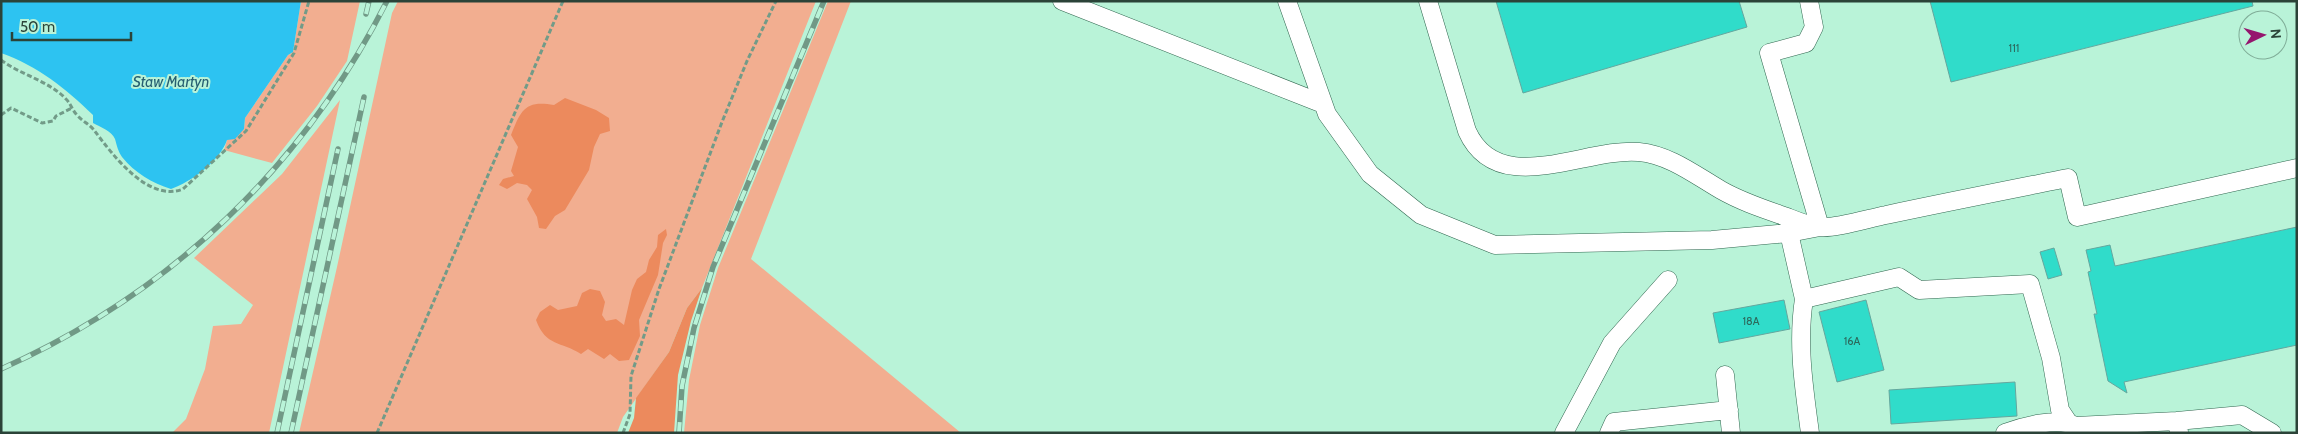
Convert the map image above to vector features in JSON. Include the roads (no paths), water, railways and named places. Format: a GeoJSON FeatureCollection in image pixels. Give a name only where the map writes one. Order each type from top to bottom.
{"type":"FeatureCollection","features":[{"type":"Feature","properties":{"kind":"lane"},"geometry":{"type":"LineString","coordinates":[[1062,1],[1323,104]]}},
{"type":"Feature","properties":{"kind":"lane"},"geometry":{"type":"LineString","coordinates":[[1287,1],[1327,114],[1370,174],[1420,215],[1495,245],[1712,240],[1788,233],[2068,178],[2077,217],[2297,168]]}},
{"type":"Feature","properties":{"kind":"lane"},"geometry":{"type":"LineString","coordinates":[[1428,1],[1467,131],[1473,144],[1485,156],[1501,164],[1513,167],[1550,166],[1608,152],[1655,154],[1675,162],[1741,201],[1820,227]]}},
{"type":"Feature","properties":{"kind":"lane"},"geometry":{"type":"LineString","coordinates":[[1809,1],[1814,27],[1806,43],[1769,53],[1820,227]]}},
{"type":"Feature","properties":{"kind":"lane"},"geometry":{"type":"LineString","coordinates":[[1788,233],[1804,299],[1800,326],[1802,374],[1810,433]]}},
{"type":"Feature","properties":{"kind":"lane"},"geometry":{"type":"LineString","coordinates":[[1804,299],[1899,277],[1919,290],[2030,284],[2051,358],[2060,410],[2068,422],[2076,426],[2178,427],[2242,415],[2272,433]]}},
{"type":"Feature","properties":{"kind":"lane"},"geometry":{"type":"LineString","coordinates":[[1564,433],[1612,343],[1668,280]]}},
{"type":"Feature","properties":{"kind":"lane"},"geometry":{"type":"LineString","coordinates":[[1725,375],[1731,433]]}},
{"type":"Feature","properties":{"kind":"lane"},"geometry":{"type":"LineString","coordinates":[[1609,433],[1614,422],[1728,410]]}},
{"type":"Feature","properties":{"kind":"lane"},"geometry":{"type":"LineString","coordinates":[[2005,433],[2026,426],[2068,422]]}},
{"type":"Feature","properties":{"kind":"water","name":"Staw Martyn"},"geometry":{"type":"Polygon","coordinates":[[[1,1],[301,1],[293,52],[288,55],[245,118],[244,129],[235,139],[227,140],[218,156],[204,170],[171,189],[157,184],[132,168],[121,155],[113,136],[105,129],[93,123],[93,115],[61,87],[27,64],[1,53],[1,1]]]}},
{"type":"Feature","properties":{"kind":"railway"},"geometry":{"type":"LineString","coordinates":[[366,14],[369,1]]}},
{"type":"Feature","properties":{"kind":"railway"},"geometry":{"type":"LineString","coordinates":[[1,369],[63,338],[121,303],[176,263],[226,219],[273,170],[315,118],[353,61],[387,1]]}},
{"type":"Feature","properties":{"kind":"railway"},"geometry":{"type":"LineString","coordinates":[[679,433],[682,386],[694,328],[713,267],[824,1]]}},
{"type":"Feature","properties":{"kind":"railway"},"geometry":{"type":"LineString","coordinates":[[291,433],[364,97]]}},
{"type":"Feature","properties":{"kind":"railway"},"geometry":{"type":"LineString","coordinates":[[277,433],[338,149]]}}]}
